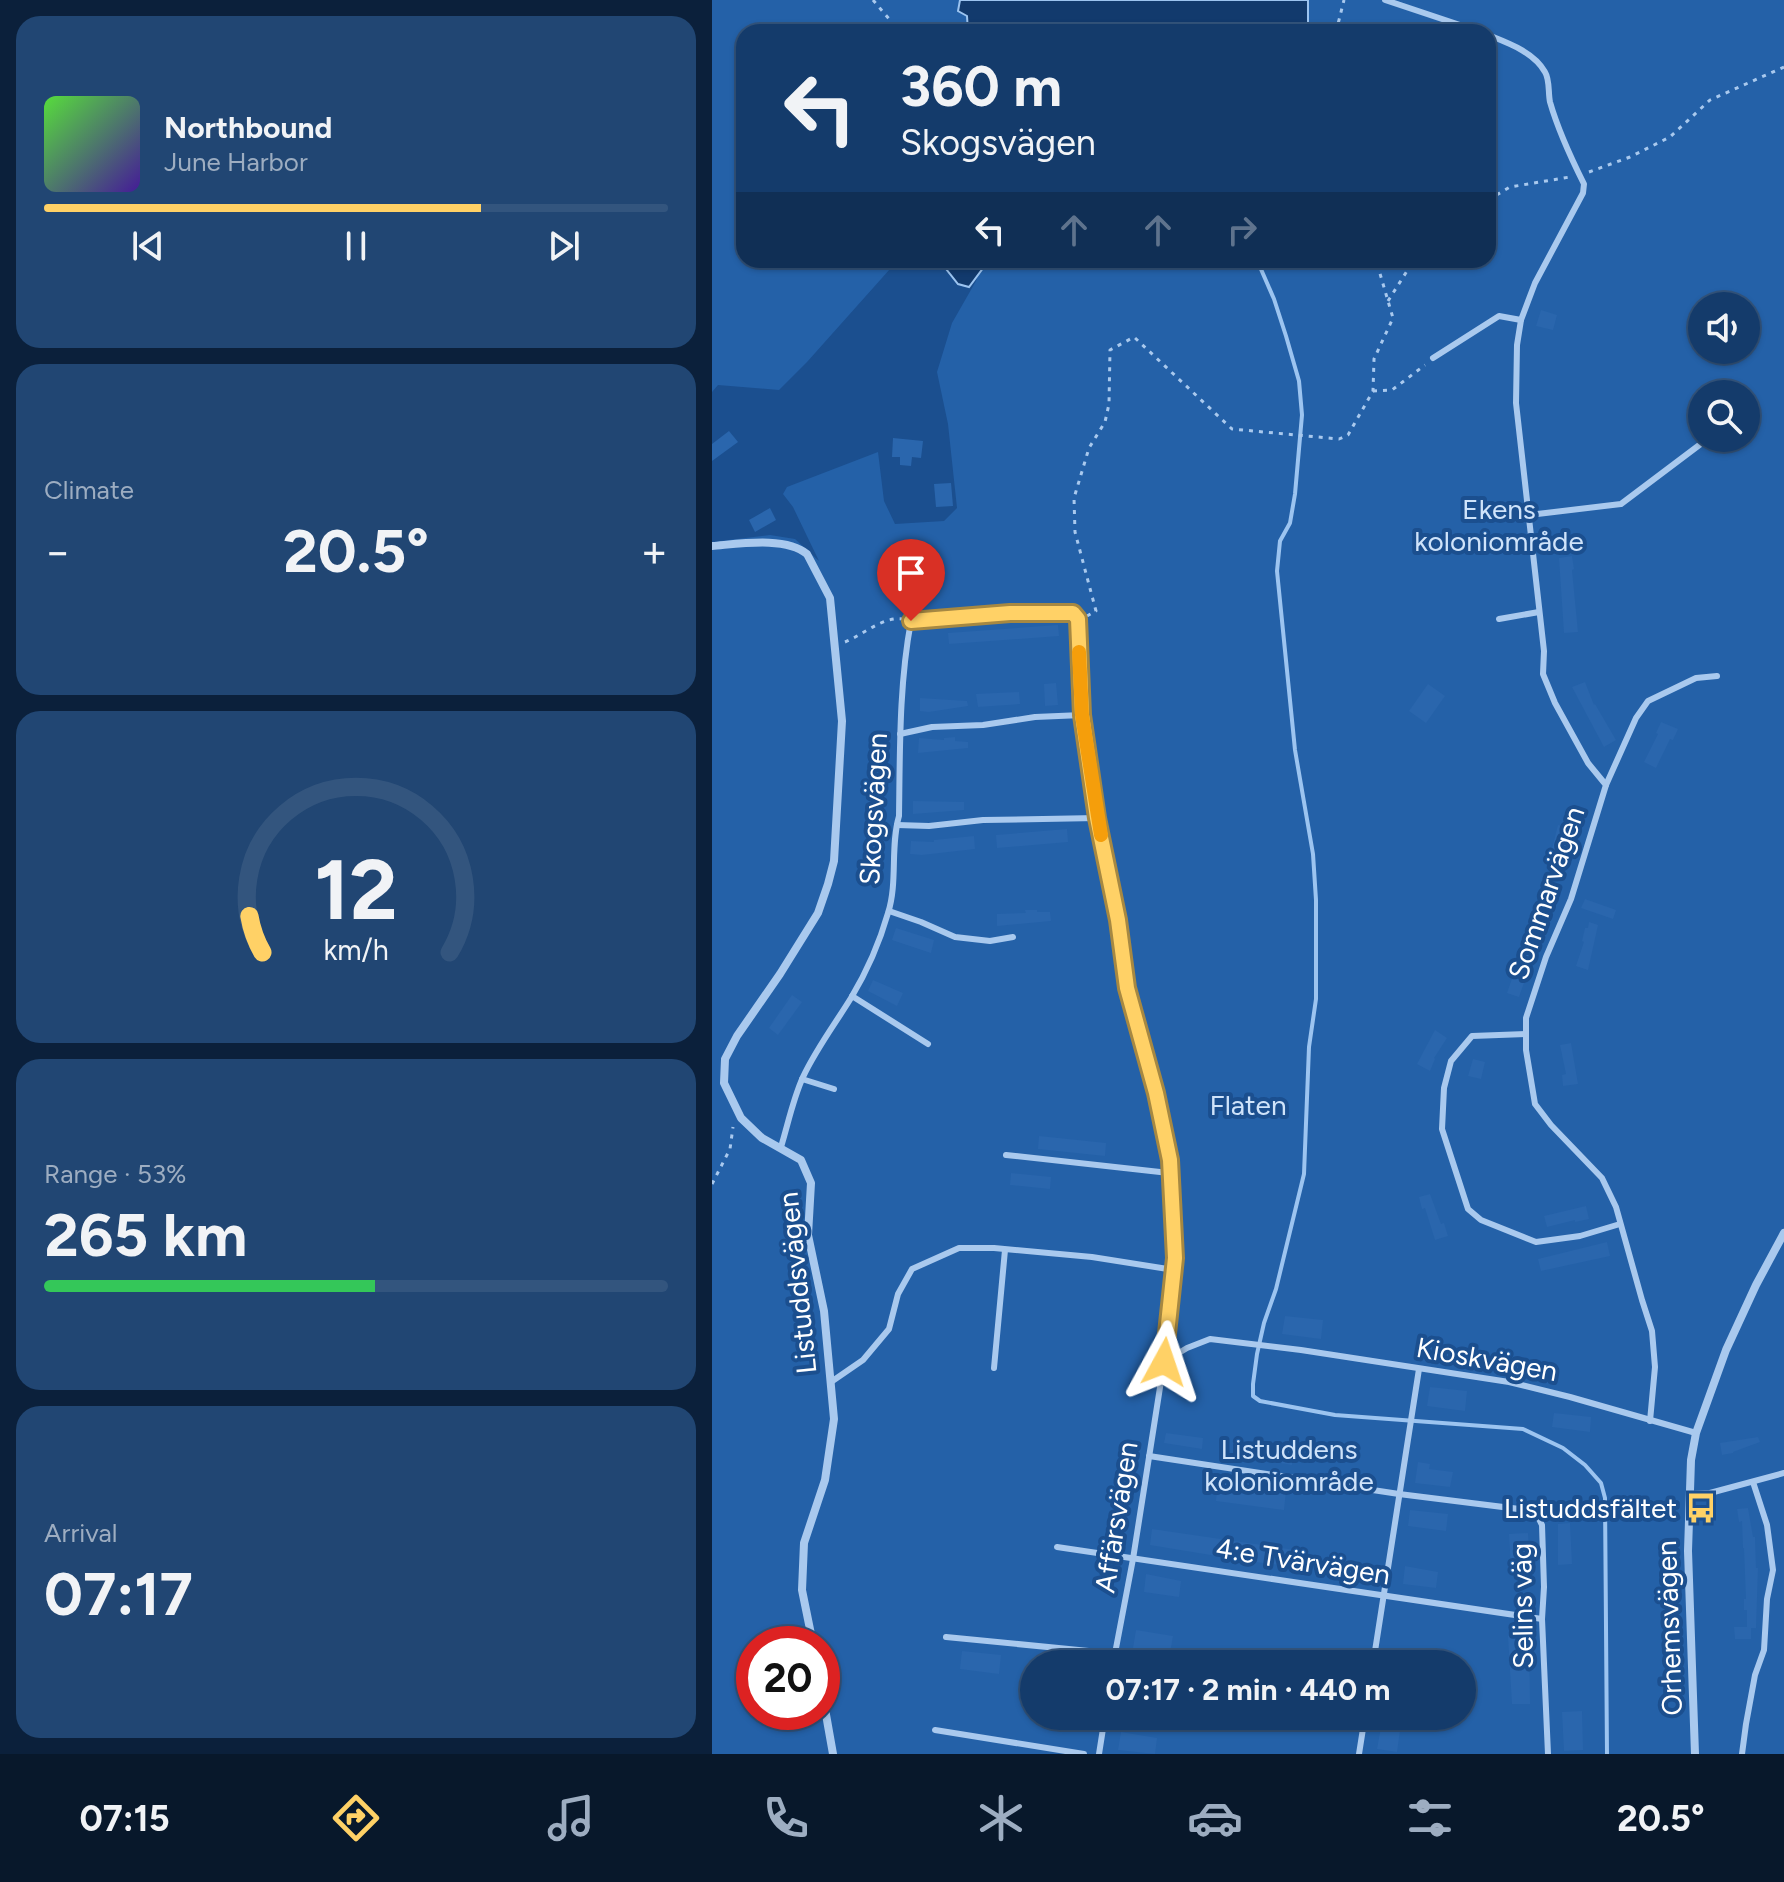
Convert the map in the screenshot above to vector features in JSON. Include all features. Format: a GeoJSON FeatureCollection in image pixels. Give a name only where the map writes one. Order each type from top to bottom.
{"type":"FeatureCollection","features":[{"type":"Feature","properties":{"kind":"street","name":"Listuddsvägen"},"geometry":{"type":"LineString","coordinates":[[712,546],[756,541],[800,549],[807,554],[830,598],[842,721],[834,861],[828,884],[818,913],[737,1036],[725,1059],[724,1083],[741,1118],[762,1138],[801,1160],[811,1183],[808,1235],[824,1311],[834,1419],[825,1480],[804,1543],[802,1590],[809,1626]]}},
{"type":"Feature","properties":{"kind":"street","name":"Orhemsvägen"},"geometry":{"type":"LineString","coordinates":[[1695,1754],[1688,1551],[1691,1460],[1696,1433],[1726,1350],[1784,1233]]}},
{"type":"Feature","properties":{"kind":"street"},"geometry":{"type":"LineString","coordinates":[[829,1730],[833,1754]]}},
{"type":"Feature","properties":{"kind":"lane"},"geometry":{"type":"LineString","coordinates":[[1385,0],[1457,24]]}},
{"type":"Feature","properties":{"kind":"lane"},"geometry":{"type":"LineString","coordinates":[[1496,38],[1534,58],[1547,74],[1550,100],[1580,175]]}},
{"type":"Feature","properties":{"kind":"lane","name":"Sommarvägen"},"geometry":{"type":"LineString","coordinates":[[1580,175],[1584,184],[1583,193],[1535,283],[1521,320],[1517,345],[1516,403],[1544,651],[1543,674],[1588,763],[1606,785],[1571,899],[1546,957],[1526,1018],[1526,1050],[1535,1104],[1602,1178],[1616,1207],[1652,1331],[1655,1367],[1650,1421]]}},
{"type":"Feature","properties":{"kind":"lane"},"geometry":{"type":"LineString","coordinates":[[1433,358],[1499,316],[1521,320]]}},
{"type":"Feature","properties":{"kind":"lane"},"geometry":{"type":"LineString","coordinates":[[1529,515],[1621,504],[1690,452]]}},
{"type":"Feature","properties":{"kind":"lane"},"geometry":{"type":"LineString","coordinates":[[1499,619],[1539,612]]}},
{"type":"Feature","properties":{"kind":"lane"},"geometry":{"type":"LineString","coordinates":[[911,621],[1025,613],[1073,613],[1078,619]]}},
{"type":"Feature","properties":{"kind":"lane","name":"Affärsvägen"},"geometry":{"type":"LineString","coordinates":[[1078,619],[1082,715],[1097,818],[1118,920],[1127,988],[1156,1093],[1170,1160],[1175,1258],[1164,1362],[1133,1559],[1115,1650]]}},
{"type":"Feature","properties":{"kind":"lane","name":"Skogsvägen"},"geometry":{"type":"LineString","coordinates":[[781,1147],[802,1079],[852,996],[889,911],[899,816],[905,653],[911,621]]}},
{"type":"Feature","properties":{"kind":"lane"},"geometry":{"type":"LineString","coordinates":[[1606,785],[1636,718],[1648,701],[1696,678],[1717,676]]}},
{"type":"Feature","properties":{"kind":"lane"},"geometry":{"type":"LineString","coordinates":[[900,734],[932,727],[1082,715]]}},
{"type":"Feature","properties":{"kind":"lane"},"geometry":{"type":"LineString","coordinates":[[897,825],[1097,818]]}},
{"type":"Feature","properties":{"kind":"lane"},"geometry":{"type":"LineString","coordinates":[[889,911],[955,937],[990,941],[1013,937]]}},
{"type":"Feature","properties":{"kind":"lane"},"geometry":{"type":"LineString","coordinates":[[852,996],[928,1044]]}},
{"type":"Feature","properties":{"kind":"lane"},"geometry":{"type":"LineString","coordinates":[[1526,1034],[1472,1036],[1451,1061],[1444,1088],[1442,1129],[1468,1209],[1481,1220],[1536,1242],[1580,1236],[1620,1224]]}},
{"type":"Feature","properties":{"kind":"lane"},"geometry":{"type":"LineString","coordinates":[[802,1079],[834,1089]]}},
{"type":"Feature","properties":{"kind":"lane"},"geometry":{"type":"LineString","coordinates":[[1006,1155],[1169,1173]]}},
{"type":"Feature","properties":{"kind":"lane"},"geometry":{"type":"LineString","coordinates":[[830,1383],[863,1360],[889,1329],[898,1294],[912,1269],[959,1248],[1092,1257],[1174,1270]]}},
{"type":"Feature","properties":{"kind":"lane"},"geometry":{"type":"LineString","coordinates":[[994,1368],[1005,1250]]}},
{"type":"Feature","properties":{"kind":"lane","name":"Kioskvägen"},"geometry":{"type":"LineString","coordinates":[[1164,1362],[1210,1339],[1267,1345],[1509,1382],[1696,1433]]}},
{"type":"Feature","properties":{"kind":"lane"},"geometry":{"type":"LineString","coordinates":[[1375,1650],[1419,1369]]}},
{"type":"Feature","properties":{"kind":"lane","name":"Selins väg"},"geometry":{"type":"LineString","coordinates":[[1149,1456],[1527,1510],[1538,1517],[1542,1525],[1542,1619],[1548,1754]]}},
{"type":"Feature","properties":{"kind":"lane"},"geometry":{"type":"LineString","coordinates":[[1689,1494],[1710,1493],[1784,1473]]}},
{"type":"Feature","properties":{"kind":"lane"},"geometry":{"type":"LineString","coordinates":[[1742,1754],[1755,1675],[1764,1650],[1767,1599],[1773,1570],[1767,1525],[1753,1482]]}},
{"type":"Feature","properties":{"kind":"lane","name":"4:e Tvärvägen"},"geometry":{"type":"LineString","coordinates":[[1057,1547],[1542,1619]]}},
{"type":"Feature","properties":{"kind":"lane"},"geometry":{"type":"LineString","coordinates":[[946,1637],[1078,1650]]}},
{"type":"Feature","properties":{"kind":"lane"},"geometry":{"type":"LineString","coordinates":[[935,1730],[1084,1754]]}},
{"type":"Feature","properties":{"kind":"lane"},"geometry":{"type":"LineString","coordinates":[[1099,1754],[1103,1730]]}},
{"type":"Feature","properties":{"kind":"lane"},"geometry":{"type":"LineString","coordinates":[[1359,1754],[1363,1730]]}},
{"type":"Feature","properties":{"kind":"path"},"geometry":{"type":"LineString","coordinates":[[873,0],[893,24]]}},
{"type":"Feature","properties":{"kind":"path"},"geometry":{"type":"LineString","coordinates":[[1338,24],[1344,0]]}},
{"type":"Feature","properties":{"kind":"path"},"geometry":{"type":"LineString","coordinates":[[1496,195],[1510,187],[1580,175],[1630,157],[1670,137],[1710,100],[1784,67]]}},
{"type":"Feature","properties":{"kind":"path"},"geometry":{"type":"LineString","coordinates":[[1078,619],[1096,611],[1075,532],[1074,498],[1089,448],[1105,422],[1109,404],[1110,350],[1134,337],[1232,429],[1339,439],[1348,435],[1373,391],[1374,359],[1393,318],[1378,268]]}},
{"type":"Feature","properties":{"kind":"path"},"geometry":{"type":"LineString","coordinates":[[1388,301],[1409,268]]}},
{"type":"Feature","properties":{"kind":"path"},"geometry":{"type":"LineString","coordinates":[[1373,391],[1392,390],[1433,358]]}},
{"type":"Feature","properties":{"kind":"path"},"geometry":{"type":"LineString","coordinates":[[835,646],[898,617],[911,621]]}},
{"type":"Feature","properties":{"kind":"path"},"geometry":{"type":"LineString","coordinates":[[712,1184],[730,1149],[732,1129],[741,1118]]}},
{"type":"Feature","properties":{"kind":"green space","name":"Flaten"},"geometry":{"type":"Polygon","coordinates":[[[712,0],[1784,0],[1784,1754],[712,1754],[712,542],[770,535],[795,539],[819,561],[793,507],[783,494],[787,487],[878,452],[884,501],[895,524],[944,521],[957,508],[948,424],[937,372],[952,323],[980,268],[1496,268],[1496,24],[736,24],[736,268],[891,268],[779,390],[718,385],[712,392],[712,0]]]}},
{"type":"Feature","properties":{"kind":"shaded area"},"geometry":{"type":"Polygon","coordinates":[[[960,0],[1308,0],[1308,24],[968,24],[967,16],[958,11],[960,0]]]}},
{"type":"Feature","properties":{"kind":"shaded area"},"geometry":{"type":"Polygon","coordinates":[[[945,268],[983,268],[969,287],[958,284],[945,268]]]}},
{"type":"Feature","properties":{"kind":"building"},"geometry":{"type":"Polygon","coordinates":[[[1541,310],[1557,315],[1553,330],[1536,326],[1541,310]]]}},
{"type":"Feature","properties":{"kind":"building"},"geometry":{"type":"Polygon","coordinates":[[[729,431],[738,442],[712,461],[712,444],[729,431]]]}},
{"type":"Feature","properties":{"kind":"building"},"geometry":{"type":"Polygon","coordinates":[[[893,438],[923,441],[921,458],[912,457],[911,466],[900,465],[900,457],[892,457],[893,438]]]}},
{"type":"Feature","properties":{"kind":"building"},"geometry":{"type":"Polygon","coordinates":[[[951,483],[953,506],[936,507],[934,484],[951,483]]]}},
{"type":"Feature","properties":{"kind":"building"},"geometry":{"type":"Polygon","coordinates":[[[770,508],[776,520],[755,532],[749,520],[770,508]]]}},
{"type":"Feature","properties":{"kind":"building"},"geometry":{"type":"Polygon","coordinates":[[[1572,556],[1578,632],[1564,633],[1559,558],[1572,556]]]}},
{"type":"Feature","properties":{"kind":"building"},"geometry":{"type":"Polygon","coordinates":[[[1058,625],[1059,636],[949,644],[948,633],[1058,625]]]}},
{"type":"Feature","properties":{"kind":"building"},"geometry":{"type":"Polygon","coordinates":[[[1585,682],[1594,705],[1616,740],[1604,747],[1572,687],[1585,682]]]}},
{"type":"Feature","properties":{"kind":"building"},"geometry":{"type":"Polygon","coordinates":[[[1056,683],[1058,705],[1045,706],[1044,684],[1056,683]]]}},
{"type":"Feature","properties":{"kind":"building"},"geometry":{"type":"Polygon","coordinates":[[[1428,684],[1445,696],[1426,723],[1409,711],[1428,684]]]}},
{"type":"Feature","properties":{"kind":"building"},"geometry":{"type":"Polygon","coordinates":[[[1019,692],[1020,704],[978,707],[976,694],[1019,692]]]}},
{"type":"Feature","properties":{"kind":"building"},"geometry":{"type":"Polygon","coordinates":[[[920,698],[967,701],[968,706],[920,711],[920,698]]]}},
{"type":"Feature","properties":{"kind":"building"},"geometry":{"type":"Polygon","coordinates":[[[1661,722],[1678,729],[1656,768],[1644,762],[1661,722]]]}},
{"type":"Feature","properties":{"kind":"building"},"geometry":{"type":"Polygon","coordinates":[[[955,737],[955,741],[968,742],[968,748],[918,753],[919,738],[944,740],[955,737]]]}},
{"type":"Feature","properties":{"kind":"building"},"geometry":{"type":"Polygon","coordinates":[[[913,801],[964,802],[964,810],[913,814],[913,801]]]}},
{"type":"Feature","properties":{"kind":"building"},"geometry":{"type":"Polygon","coordinates":[[[1558,825],[1570,829],[1561,869],[1548,865],[1558,825]]]}},
{"type":"Feature","properties":{"kind":"building"},"geometry":{"type":"Polygon","coordinates":[[[1067,829],[1068,842],[997,848],[996,835],[1067,829]]]}},
{"type":"Feature","properties":{"kind":"building"},"geometry":{"type":"Polygon","coordinates":[[[974,836],[975,849],[910,854],[911,841],[934,842],[974,836]]]}},
{"type":"Feature","properties":{"kind":"building"},"geometry":{"type":"Polygon","coordinates":[[[1585,899],[1616,910],[1613,919],[1581,908],[1585,899]]]}},
{"type":"Feature","properties":{"kind":"building"},"geometry":{"type":"Polygon","coordinates":[[[1025,910],[1050,912],[1051,921],[997,926],[997,914],[1026,913],[1025,910]]]}},
{"type":"Feature","properties":{"kind":"building"},"geometry":{"type":"Polygon","coordinates":[[[1589,922],[1598,925],[1588,970],[1576,966],[1589,922]]]}},
{"type":"Feature","properties":{"kind":"building"},"geometry":{"type":"Polygon","coordinates":[[[896,928],[934,940],[931,953],[892,940],[896,928]]]}},
{"type":"Feature","properties":{"kind":"building"},"geometry":{"type":"Polygon","coordinates":[[[1521,953],[1533,957],[1519,997],[1507,993],[1521,953]]]}},
{"type":"Feature","properties":{"kind":"building"},"geometry":{"type":"Polygon","coordinates":[[[873,980],[903,993],[897,1006],[868,991],[873,980]]]}},
{"type":"Feature","properties":{"kind":"building"},"geometry":{"type":"Polygon","coordinates":[[[792,995],[802,1002],[778,1035],[769,1028],[792,995]]]}},
{"type":"Feature","properties":{"kind":"building"},"geometry":{"type":"Polygon","coordinates":[[[1435,1030],[1447,1038],[1430,1071],[1417,1064],[1435,1030]]]}},
{"type":"Feature","properties":{"kind":"building"},"geometry":{"type":"Polygon","coordinates":[[[1571,1043],[1578,1084],[1563,1086],[1562,1075],[1566,1074],[1560,1045],[1571,1043]]]}},
{"type":"Feature","properties":{"kind":"building"},"geometry":{"type":"Polygon","coordinates":[[[1473,1059],[1485,1062],[1481,1079],[1468,1076],[1473,1059]]]}},
{"type":"Feature","properties":{"kind":"building"},"geometry":{"type":"Polygon","coordinates":[[[1039,1136],[1106,1143],[1105,1156],[1038,1149],[1039,1136]]]}},
{"type":"Feature","properties":{"kind":"building"},"geometry":{"type":"Polygon","coordinates":[[[1011,1173],[1051,1177],[1050,1189],[1010,1185],[1011,1173]]]}},
{"type":"Feature","properties":{"kind":"building"},"geometry":{"type":"Polygon","coordinates":[[[1430,1194],[1448,1236],[1435,1240],[1419,1197],[1430,1194]]]}},
{"type":"Feature","properties":{"kind":"building"},"geometry":{"type":"Polygon","coordinates":[[[1586,1206],[1589,1219],[1547,1227],[1544,1216],[1586,1206]]]}},
{"type":"Feature","properties":{"kind":"building"},"geometry":{"type":"Polygon","coordinates":[[[1607,1242],[1610,1256],[1541,1271],[1538,1259],[1607,1242]]]}},
{"type":"Feature","properties":{"kind":"building"},"geometry":{"type":"Polygon","coordinates":[[[1285,1316],[1323,1320],[1321,1339],[1282,1334],[1285,1316]]]}},
{"type":"Feature","properties":{"kind":"building"},"geometry":{"type":"Polygon","coordinates":[[[1430,1387],[1467,1391],[1465,1411],[1427,1406],[1430,1387]]]}},
{"type":"Feature","properties":{"kind":"building"},"geometry":{"type":"Polygon","coordinates":[[[1554,1413],[1591,1417],[1590,1432],[1552,1427],[1554,1413]]]}},
{"type":"Feature","properties":{"kind":"building"},"geometry":{"type":"Polygon","coordinates":[[[1166,1433],[1203,1438],[1202,1449],[1164,1443],[1166,1433]]]}},
{"type":"Feature","properties":{"kind":"building"},"geometry":{"type":"Polygon","coordinates":[[[1758,1437],[1760,1442],[1722,1455],[1720,1443],[1758,1437]]]}},
{"type":"Feature","properties":{"kind":"building"},"geometry":{"type":"Polygon","coordinates":[[[1255,1440],[1294,1444],[1292,1465],[1252,1458],[1255,1440]]]}},
{"type":"Feature","properties":{"kind":"building"},"geometry":{"type":"Polygon","coordinates":[[[1418,1462],[1430,1464],[1429,1469],[1453,1472],[1450,1487],[1415,1483],[1418,1462]]]}},
{"type":"Feature","properties":{"kind":"building"},"geometry":{"type":"Polygon","coordinates":[[[1218,1483],[1286,1491],[1284,1510],[1216,1501],[1218,1483]]]}},
{"type":"Feature","properties":{"kind":"building"},"geometry":{"type":"Polygon","coordinates":[[[1748,1508],[1758,1568],[1756,1628],[1751,1628],[1751,1639],[1735,1639],[1734,1627],[1747,1627],[1742,1521],[1739,1522],[1737,1509],[1748,1508]]]}},
{"type":"Feature","properties":{"kind":"building"},"geometry":{"type":"Polygon","coordinates":[[[1410,1510],[1448,1514],[1446,1531],[1408,1526],[1410,1510]]]}},
{"type":"Feature","properties":{"kind":"building"},"geometry":{"type":"Polygon","coordinates":[[[1570,1523],[1572,1564],[1558,1565],[1558,1524],[1570,1523]]]}},
{"type":"Feature","properties":{"kind":"building"},"geometry":{"type":"Polygon","coordinates":[[[1152,1529],[1309,1552],[1307,1568],[1150,1545],[1152,1529]]]}},
{"type":"Feature","properties":{"kind":"building"},"geometry":{"type":"Polygon","coordinates":[[[1528,1533],[1530,1568],[1511,1569],[1509,1534],[1528,1533]]]}},
{"type":"Feature","properties":{"kind":"building"},"geometry":{"type":"Polygon","coordinates":[[[1405,1566],[1438,1572],[1436,1588],[1403,1584],[1405,1566]]]}},
{"type":"Feature","properties":{"kind":"building"},"geometry":{"type":"Polygon","coordinates":[[[1146,1574],[1181,1581],[1179,1597],[1144,1592],[1146,1574]]]}},
{"type":"Feature","properties":{"kind":"building"},"geometry":{"type":"Polygon","coordinates":[[[1136,1630],[1173,1636],[1171,1650],[1133,1648],[1136,1630]]]}},
{"type":"Feature","properties":{"kind":"building"},"geometry":{"type":"Polygon","coordinates":[[[1529,1635],[1530,1704],[1512,1704],[1508,1636],[1529,1635]]]}},
{"type":"Feature","properties":{"kind":"building"},"geometry":{"type":"Polygon","coordinates":[[[962,1651],[1001,1655],[999,1674],[960,1669],[962,1651]]]}},
{"type":"Feature","properties":{"kind":"building"},"geometry":{"type":"Polygon","coordinates":[[[1582,1711],[1583,1750],[1564,1751],[1562,1712],[1582,1711]]]}},
{"type":"Feature","properties":{"kind":"building"},"geometry":{"type":"Polygon","coordinates":[[[1380,1730],[1400,1730],[1397,1752],[1377,1749],[1380,1730]]]}},
{"type":"Feature","properties":{"kind":"building"},"geometry":{"type":"Polygon","coordinates":[[[1121,1732],[1157,1738],[1155,1754],[1118,1750],[1121,1732]]]}},
{"type":"Feature","properties":{"kind":"waterway"},"geometry":{"type":"LineString","coordinates":[[1260,268],[1274,299],[1299,381],[1302,415],[1295,494],[1290,523],[1280,541],[1277,571],[1295,750],[1313,854],[1316,999],[1309,1047],[1304,1174],[1276,1289],[1264,1323],[1253,1396],[1260,1401],[1335,1415],[1523,1429],[1563,1448],[1585,1465],[1601,1483],[1605,1498],[1607,1754]]}},
{"type":"Feature","properties":{"kind":"slow traffic"},"geometry":{"type":"LineString","coordinates":[[1079,652],[1082,715],[1101,835]]}},
{"type":"Feature","properties":{"kind":"place","name":"Listuddsfältet"},"geometry":{"type":"Point","coordinates":[1701,1508]}},
{"type":"Feature","properties":{"kind":"route"},"geometry":{"type":"LineString","coordinates":[[911,621],[1010,613],[1073,613],[1078,619],[1082,715],[1097,818],[1118,920],[1127,988],[1156,1093],[1170,1160],[1175,1258],[1164,1362]]}},
{"type":"Feature","properties":{"kind":"park label","name":"Ekens koloniområde"},"geometry":{"type":"Point","coordinates":[1499,525]}},
{"type":"Feature","properties":{"kind":"park label","name":"Listuddens koloniområde"},"geometry":{"type":"Point","coordinates":[1289,1465]}}]}
